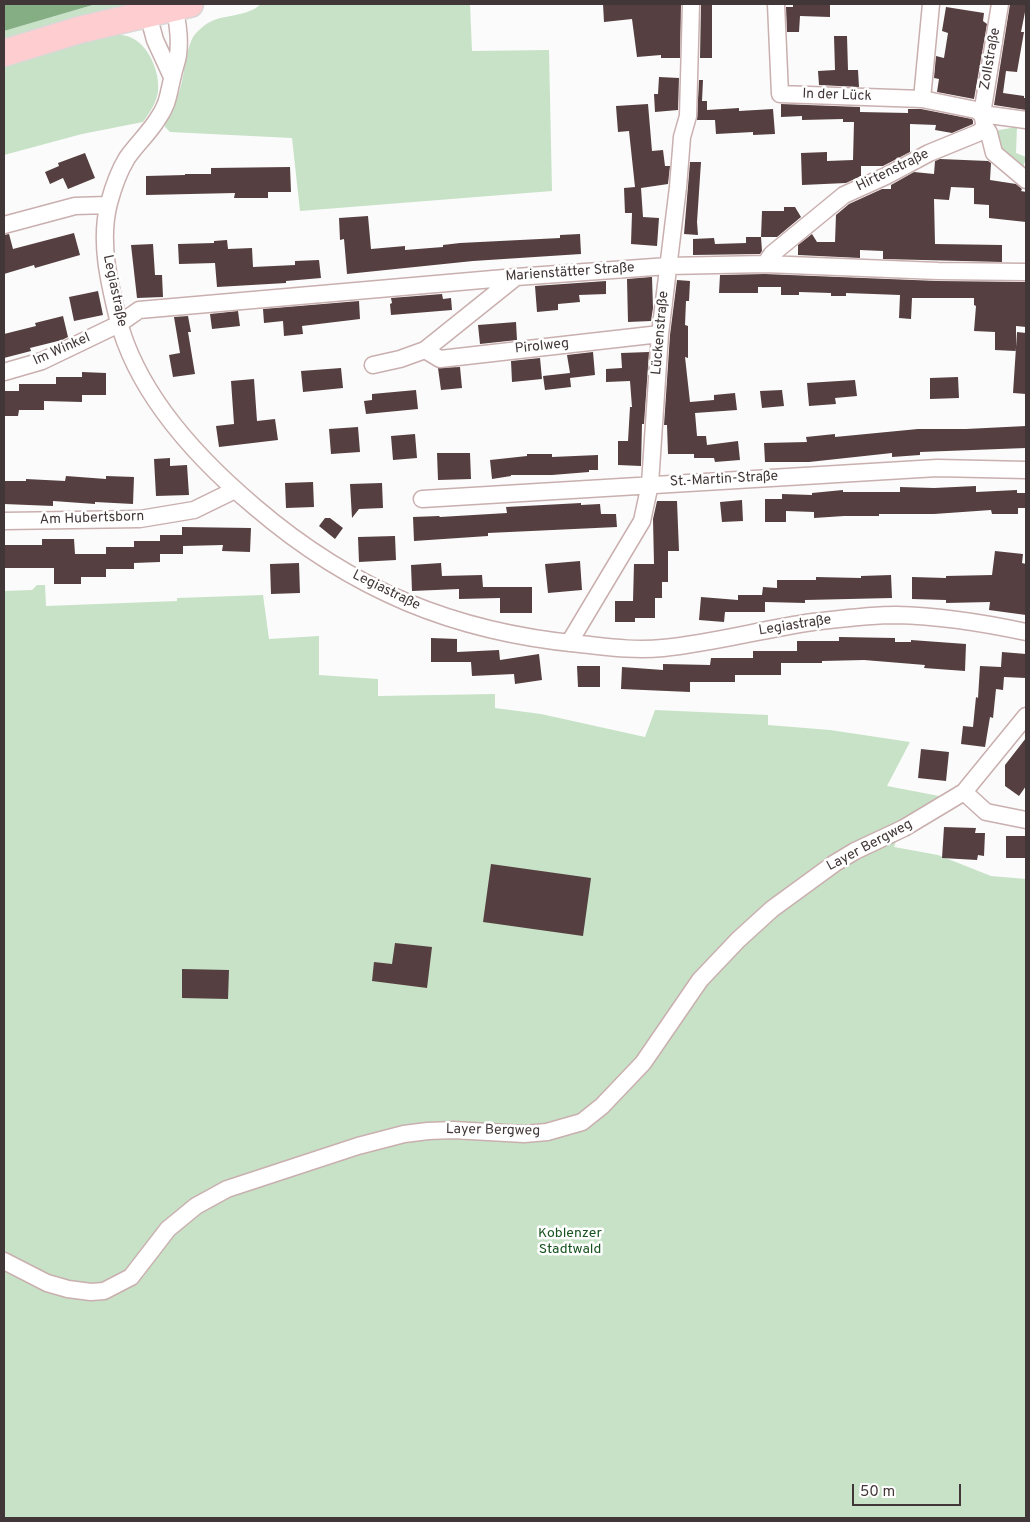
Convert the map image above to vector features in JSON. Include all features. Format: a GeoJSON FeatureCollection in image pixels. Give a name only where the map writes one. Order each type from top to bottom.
{"type":"FeatureCollection","features":[{"type":"Feature","properties":{"kind":"main road"},"geometry":{"type":"LineString","coordinates":[[4,53],[79,30],[182,6]]}},
{"type":"Feature","properties":{"kind":"street","name":"Lückenstraße"},"geometry":{"type":"LineString","coordinates":[[569,643],[642,521],[650,484],[660,334],[678,187],[682,137],[688,116],[691,4]]}},
{"type":"Feature","properties":{"kind":"street","name":"In der Lück"},"geometry":{"type":"LineString","coordinates":[[776,4],[780,94],[922,99],[976,110],[984,120]]}},
{"type":"Feature","properties":{"kind":"street"},"geometry":{"type":"LineString","coordinates":[[922,99],[931,4]]}},
{"type":"Feature","properties":{"kind":"street","name":"Zollstraße"},"geometry":{"type":"LineString","coordinates":[[1000,4],[984,120],[994,153],[1026,180]]}},
{"type":"Feature","properties":{"kind":"street","name":"Legiastraße"},"geometry":{"type":"LineString","coordinates":[[182,6],[176,66],[167,103],[157,120],[126,160],[108,205],[105,232],[106,262],[119,324],[133,358],[149,388],[166,414],[190,444],[235,490],[306,548],[378,590],[434,614],[462,623],[535,640],[631,649],[660,648],[810,623],[894,615],[982,623],[1026,632]]}},
{"type":"Feature","properties":{"kind":"street"},"geometry":{"type":"LineString","coordinates":[[148,14],[155,40],[172,77]]}},
{"type":"Feature","properties":{"kind":"street"},"geometry":{"type":"LineString","coordinates":[[984,120],[1026,120]]}},
{"type":"Feature","properties":{"kind":"street","name":"Hirtenstraße"},"geometry":{"type":"LineString","coordinates":[[764,264],[772,254],[844,194],[886,176],[930,153],[978,133],[984,120]]}},
{"type":"Feature","properties":{"kind":"street"},"geometry":{"type":"LineString","coordinates":[[4,225],[75,206],[108,205]]}},
{"type":"Feature","properties":{"kind":"street","name":"Marienstätter Straße"},"geometry":{"type":"LineString","coordinates":[[119,324],[139,310],[516,277],[668,266],[764,264],[938,271],[1026,272]]}},
{"type":"Feature","properties":{"kind":"street"},"geometry":{"type":"LineString","coordinates":[[373,365],[400,359],[426,350],[516,277]]}},
{"type":"Feature","properties":{"kind":"street","name":"Im Winkel"},"geometry":{"type":"LineString","coordinates":[[4,372],[42,361],[119,324]]}},
{"type":"Feature","properties":{"kind":"street","name":"Pirolweg"},"geometry":{"type":"LineString","coordinates":[[426,350],[440,359],[660,334]]}},
{"type":"Feature","properties":{"kind":"street","name":"St.-Martin-Straße"},"geometry":{"type":"LineString","coordinates":[[422,499],[937,468],[1026,470]]}},
{"type":"Feature","properties":{"kind":"street","name":"Am Hubertsborn"},"geometry":{"type":"LineString","coordinates":[[4,521],[140,519],[194,510],[235,490]]}},
{"type":"Feature","properties":{"kind":"street","name":"Layer Bergweg"},"geometry":{"type":"LineString","coordinates":[[4,1261],[47,1283],[68,1289],[91,1292],[104,1291],[131,1277],[168,1229],[196,1206],[227,1189],[358,1146],[404,1134],[453,1130],[524,1134],[547,1132],[582,1122],[602,1106],[643,1063],[700,980],[738,940],[772,909],[835,863],[855,851],[904,828],[964,792],[1026,716]]}},
{"type":"Feature","properties":{"kind":"street"},"geometry":{"type":"LineString","coordinates":[[964,792],[986,812],[1026,820]]}},
{"type":"Feature","properties":{"kind":"green space"},"geometry":{"type":"Polygon","coordinates":[[[96,4],[136,4],[4,44],[4,31],[96,4]]]}},
{"type":"Feature","properties":{"kind":"green space"},"geometry":{"type":"Polygon","coordinates":[[[261,4],[470,4],[472,51],[549,50],[552,191],[300,211],[292,138],[170,132],[165,127],[168,115],[180,88],[187,53],[193,37],[201,28],[213,20],[247,12],[261,4]]]}},
{"type":"Feature","properties":{"kind":"green space"},"geometry":{"type":"Polygon","coordinates":[[[101,35],[128,36],[144,47],[152,60],[157,76],[158,91],[155,103],[143,122],[82,134],[4,155],[4,63],[101,35]]]}},
{"type":"Feature","properties":{"kind":"green space"},"geometry":{"type":"Polygon","coordinates":[[[1017,127],[1016,153],[1026,157],[1022,172],[1001,156],[995,134],[999,130],[1017,127]]]}},
{"type":"Feature","properties":{"kind":"green space","name":"Koblenzer Stadtwald"},"geometry":{"type":"Polygon","coordinates":[[[37,585],[45,585],[46,606],[177,601],[177,598],[263,595],[269,639],[319,636],[319,675],[378,679],[378,696],[495,694],[495,708],[541,714],[645,737],[655,710],[768,715],[768,725],[830,730],[910,742],[887,786],[939,796],[952,807],[897,838],[894,847],[938,855],[991,876],[1026,879],[1026,1518],[4,1518],[4,591],[32,590],[37,585]]]}},
{"type":"Feature","properties":{"kind":"shaded area"},"geometry":{"type":"Polygon","coordinates":[[[4,4],[96,4],[4,31],[4,4]]]}},
{"type":"Feature","properties":{"kind":"building"},"geometry":{"type":"Polygon","coordinates":[[[603,4],[681,4],[680,58],[661,58],[661,55],[637,57],[632,19],[604,22],[603,4]]]}},
{"type":"Feature","properties":{"kind":"building"},"geometry":{"type":"Polygon","coordinates":[[[701,4],[712,4],[712,58],[700,58],[701,4]]]}},
{"type":"Feature","properties":{"kind":"building"},"geometry":{"type":"Polygon","coordinates":[[[793,4],[830,4],[830,17],[800,16],[799,32],[787,32],[786,7],[793,7],[793,4]]]}},
{"type":"Feature","properties":{"kind":"building"},"geometry":{"type":"Polygon","coordinates":[[[1010,4],[1026,4],[1026,7],[1021,32],[1024,32],[1017,72],[1006,71],[1003,93],[1024,96],[1026,98],[1026,110],[994,105],[1010,4]]]}},
{"type":"Feature","properties":{"kind":"building"},"geometry":{"type":"Polygon","coordinates":[[[946,7],[984,13],[983,21],[987,24],[974,99],[937,92],[939,79],[934,78],[936,56],[944,58],[948,33],[942,31],[946,7]]]}},
{"type":"Feature","properties":{"kind":"building"},"geometry":{"type":"Polygon","coordinates":[[[834,36],[847,36],[848,70],[858,70],[859,87],[819,85],[818,71],[835,70],[834,36]]]}},
{"type":"Feature","properties":{"kind":"building"},"geometry":{"type":"Polygon","coordinates":[[[659,77],[679,78],[678,110],[655,112],[654,94],[658,94],[659,77]]]}},
{"type":"Feature","properties":{"kind":"building"},"geometry":{"type":"Polygon","coordinates":[[[699,80],[703,80],[702,101],[707,101],[707,110],[739,108],[739,111],[773,109],[775,134],[753,135],[753,132],[716,134],[715,120],[697,120],[699,80]]]}},
{"type":"Feature","properties":{"kind":"building"},"geometry":{"type":"Polygon","coordinates":[[[648,104],[652,151],[663,150],[665,166],[670,166],[668,184],[641,188],[643,217],[659,218],[657,246],[631,244],[632,213],[625,213],[624,188],[635,187],[629,131],[618,132],[616,106],[648,104]]]}},
{"type":"Feature","properties":{"kind":"building"},"geometry":{"type":"Polygon","coordinates":[[[781,104],[860,107],[860,112],[908,113],[908,109],[921,109],[972,119],[973,124],[952,133],[935,130],[936,125],[910,124],[910,152],[883,166],[861,166],[861,176],[846,183],[802,185],[801,153],[827,152],[827,161],[853,160],[854,122],[843,122],[843,119],[802,120],[802,116],[781,117],[781,104]]]}},
{"type":"Feature","properties":{"kind":"building"},"geometry":{"type":"Polygon","coordinates":[[[85,153],[95,178],[68,189],[63,178],[50,184],[45,172],[59,166],[58,163],[85,153]]]}},
{"type":"Feature","properties":{"kind":"building"},"geometry":{"type":"Polygon","coordinates":[[[940,159],[988,161],[991,163],[990,180],[1016,184],[1022,189],[1021,191],[1026,192],[1026,222],[989,218],[989,205],[974,204],[974,188],[951,187],[949,200],[934,199],[935,244],[1002,245],[1002,262],[883,259],[883,251],[860,250],[860,258],[798,255],[798,245],[812,234],[817,242],[835,242],[836,215],[849,204],[882,189],[891,189],[891,185],[914,172],[934,174],[935,161],[940,159]]]}},
{"type":"Feature","properties":{"kind":"building"},"geometry":{"type":"Polygon","coordinates":[[[690,162],[701,162],[697,222],[698,235],[684,234],[690,162]]]}},
{"type":"Feature","properties":{"kind":"building"},"geometry":{"type":"Polygon","coordinates":[[[290,167],[291,192],[268,192],[268,198],[234,198],[235,193],[146,195],[146,176],[211,174],[211,168],[290,167]]]}},
{"type":"Feature","properties":{"kind":"building"},"geometry":{"type":"Polygon","coordinates":[[[784,207],[795,207],[801,217],[777,237],[761,237],[762,211],[784,211],[784,207]]]}},
{"type":"Feature","properties":{"kind":"building"},"geometry":{"type":"Polygon","coordinates":[[[368,216],[371,249],[405,246],[405,250],[443,247],[443,245],[460,243],[560,238],[560,235],[580,234],[581,254],[473,261],[347,274],[344,239],[340,240],[339,218],[368,216]]]}},
{"type":"Feature","properties":{"kind":"building"},"geometry":{"type":"Polygon","coordinates":[[[74,233],[80,255],[35,268],[34,265],[4,274],[4,235],[9,234],[13,249],[74,233]]]}},
{"type":"Feature","properties":{"kind":"building"},"geometry":{"type":"Polygon","coordinates":[[[746,237],[761,237],[762,251],[760,254],[693,255],[693,239],[714,238],[715,244],[746,243],[746,237]]]}},
{"type":"Feature","properties":{"kind":"building"},"geometry":{"type":"Polygon","coordinates":[[[227,240],[228,249],[252,248],[253,267],[295,265],[295,261],[319,260],[321,278],[286,281],[286,283],[217,287],[215,263],[179,264],[178,244],[214,243],[214,241],[227,240]]]}},
{"type":"Feature","properties":{"kind":"building"},"geometry":{"type":"Polygon","coordinates":[[[153,244],[155,275],[162,275],[163,297],[137,298],[131,245],[153,244]]]}},
{"type":"Feature","properties":{"kind":"building"},"geometry":{"type":"Polygon","coordinates":[[[765,274],[938,281],[1026,282],[1026,327],[1016,326],[1016,351],[995,350],[995,332],[974,331],[976,306],[974,305],[974,298],[912,298],[911,319],[899,318],[900,295],[846,293],[846,296],[831,296],[831,293],[799,292],[799,295],[781,295],[781,287],[758,287],[758,293],[719,293],[720,275],[765,274]]]}},
{"type":"Feature","properties":{"kind":"building"},"geometry":{"type":"Polygon","coordinates":[[[652,277],[653,308],[651,321],[628,322],[627,279],[652,277]]]}},
{"type":"Feature","properties":{"kind":"building"},"geometry":{"type":"Polygon","coordinates":[[[677,280],[690,281],[689,301],[686,301],[685,325],[688,326],[688,358],[685,357],[690,402],[714,400],[714,395],[735,393],[737,410],[695,413],[697,436],[706,436],[707,445],[738,441],[740,460],[715,462],[714,458],[694,458],[694,454],[668,454],[667,425],[664,425],[670,335],[677,280]]]}},
{"type":"Feature","properties":{"kind":"building"},"geometry":{"type":"Polygon","coordinates":[[[606,281],[606,294],[579,295],[580,302],[558,304],[558,310],[537,312],[535,286],[606,281]]]}},
{"type":"Feature","properties":{"kind":"building"},"geometry":{"type":"Polygon","coordinates":[[[98,291],[103,315],[74,321],[69,297],[98,291]]]}},
{"type":"Feature","properties":{"kind":"building"},"geometry":{"type":"Polygon","coordinates":[[[442,294],[443,299],[451,298],[452,310],[391,315],[391,298],[442,294]]]}},
{"type":"Feature","properties":{"kind":"building"},"geometry":{"type":"Polygon","coordinates":[[[359,301],[360,319],[302,326],[303,334],[284,336],[283,321],[264,323],[263,309],[359,301]]]}},
{"type":"Feature","properties":{"kind":"building"},"geometry":{"type":"Polygon","coordinates":[[[238,311],[240,326],[212,329],[210,314],[238,311]]]}},
{"type":"Feature","properties":{"kind":"building"},"geometry":{"type":"Polygon","coordinates":[[[63,316],[68,337],[30,348],[31,351],[4,358],[4,334],[36,326],[35,323],[63,316]]]}},
{"type":"Feature","properties":{"kind":"building"},"geometry":{"type":"Polygon","coordinates":[[[188,316],[191,332],[188,332],[195,374],[173,377],[169,355],[180,353],[174,317],[188,316]]]}},
{"type":"Feature","properties":{"kind":"building"},"geometry":{"type":"Polygon","coordinates":[[[516,322],[517,340],[480,344],[478,325],[516,322]]]}},
{"type":"Feature","properties":{"kind":"building"},"geometry":{"type":"Polygon","coordinates":[[[1017,332],[1026,333],[1026,394],[1013,393],[1017,332]]]}},
{"type":"Feature","properties":{"kind":"building"},"geometry":{"type":"Polygon","coordinates":[[[593,352],[595,375],[570,378],[571,387],[545,390],[543,376],[570,373],[567,355],[593,352]]]}},
{"type":"Feature","properties":{"kind":"building"},"geometry":{"type":"Polygon","coordinates":[[[649,352],[644,424],[642,424],[641,466],[618,465],[618,441],[628,441],[630,407],[632,407],[630,381],[606,382],[606,369],[622,368],[621,353],[649,352]]]}},
{"type":"Feature","properties":{"kind":"building"},"geometry":{"type":"Polygon","coordinates":[[[540,358],[542,379],[512,382],[511,361],[540,358]]]}},
{"type":"Feature","properties":{"kind":"building"},"geometry":{"type":"Polygon","coordinates":[[[460,367],[462,388],[441,390],[438,368],[460,367]]]}},
{"type":"Feature","properties":{"kind":"building"},"geometry":{"type":"Polygon","coordinates":[[[341,368],[343,388],[303,392],[301,371],[341,368]]]}},
{"type":"Feature","properties":{"kind":"building"},"geometry":{"type":"Polygon","coordinates":[[[82,372],[106,373],[106,395],[82,395],[82,402],[44,401],[44,410],[19,410],[18,416],[4,416],[4,391],[19,391],[19,384],[56,384],[56,377],[82,377],[82,372]]]}},
{"type":"Feature","properties":{"kind":"building"},"geometry":{"type":"Polygon","coordinates":[[[958,377],[959,398],[930,399],[930,378],[958,377]]]}},
{"type":"Feature","properties":{"kind":"building"},"geometry":{"type":"Polygon","coordinates":[[[254,379],[257,421],[275,419],[278,440],[219,447],[216,426],[234,424],[231,381],[254,379]]]}},
{"type":"Feature","properties":{"kind":"building"},"geometry":{"type":"Polygon","coordinates":[[[855,380],[857,396],[835,398],[836,404],[809,406],[807,383],[855,380]]]}},
{"type":"Feature","properties":{"kind":"building"},"geometry":{"type":"Polygon","coordinates":[[[416,390],[418,409],[366,414],[364,401],[372,400],[372,394],[416,390]]]}},
{"type":"Feature","properties":{"kind":"building"},"geometry":{"type":"Polygon","coordinates":[[[782,390],[784,406],[762,408],[760,391],[782,390]]]}},
{"type":"Feature","properties":{"kind":"building"},"geometry":{"type":"Polygon","coordinates":[[[1026,426],[1026,448],[920,452],[920,455],[892,457],[892,453],[809,462],[765,462],[764,443],[807,442],[806,437],[835,434],[835,437],[918,429],[1026,426]]]}},
{"type":"Feature","properties":{"kind":"building"},"geometry":{"type":"Polygon","coordinates":[[[358,427],[360,452],[331,454],[329,429],[358,427]]]}},
{"type":"Feature","properties":{"kind":"building"},"geometry":{"type":"Polygon","coordinates":[[[415,434],[417,458],[393,460],[391,436],[415,434]]]}},
{"type":"Feature","properties":{"kind":"building"},"geometry":{"type":"Polygon","coordinates":[[[437,453],[470,453],[471,479],[438,480],[437,453]]]}},
{"type":"Feature","properties":{"kind":"building"},"geometry":{"type":"Polygon","coordinates":[[[527,454],[552,454],[552,457],[598,455],[598,470],[552,475],[511,475],[492,479],[490,460],[527,456],[527,454]]]}},
{"type":"Feature","properties":{"kind":"building"},"geometry":{"type":"Polygon","coordinates":[[[170,458],[170,466],[187,465],[189,495],[156,496],[154,459],[170,458]]]}},
{"type":"Feature","properties":{"kind":"building"},"geometry":{"type":"Polygon","coordinates":[[[66,476],[106,479],[106,476],[134,477],[133,504],[53,501],[53,506],[4,504],[4,481],[26,481],[26,479],[65,481],[66,476]]]}},
{"type":"Feature","properties":{"kind":"building"},"geometry":{"type":"Polygon","coordinates":[[[313,482],[314,507],[286,508],[285,483],[313,482]]]}},
{"type":"Feature","properties":{"kind":"building"},"geometry":{"type":"Polygon","coordinates":[[[382,483],[383,508],[359,509],[352,518],[350,484],[382,483]]]}},
{"type":"Feature","properties":{"kind":"building"},"geometry":{"type":"Polygon","coordinates":[[[976,486],[976,492],[1017,490],[1017,493],[1025,493],[1025,508],[1018,508],[1018,514],[992,514],[991,510],[814,518],[814,512],[786,511],[786,522],[765,522],[765,499],[782,499],[782,494],[812,495],[812,493],[843,490],[843,492],[900,492],[900,487],[976,486]]]}},
{"type":"Feature","properties":{"kind":"building"},"geometry":{"type":"Polygon","coordinates":[[[742,500],[743,521],[722,522],[720,502],[742,500]]]}},
{"type":"Feature","properties":{"kind":"building"},"geometry":{"type":"Polygon","coordinates":[[[657,501],[677,501],[679,551],[668,551],[668,582],[662,582],[662,598],[655,598],[655,618],[635,618],[635,622],[615,622],[615,601],[633,601],[634,564],[654,564],[653,519],[657,501]]]}},
{"type":"Feature","properties":{"kind":"building"},"geometry":{"type":"Polygon","coordinates":[[[581,503],[581,505],[600,504],[601,514],[616,514],[617,527],[488,533],[488,536],[414,541],[413,517],[507,513],[506,507],[581,503]]]}},
{"type":"Feature","properties":{"kind":"building"},"geometry":{"type":"Polygon","coordinates":[[[325,518],[330,518],[343,528],[335,539],[319,526],[325,518]]]}},
{"type":"Feature","properties":{"kind":"building"},"geometry":{"type":"Polygon","coordinates":[[[182,527],[251,528],[250,552],[222,551],[223,545],[183,546],[183,554],[160,554],[160,562],[134,563],[134,569],[106,569],[106,577],[81,577],[81,584],[54,584],[54,568],[4,568],[4,545],[42,545],[42,539],[74,539],[75,554],[106,554],[106,547],[134,547],[134,541],[160,541],[160,535],[182,535],[182,527]]]}},
{"type":"Feature","properties":{"kind":"building"},"geometry":{"type":"Polygon","coordinates":[[[395,536],[396,560],[359,562],[358,537],[395,536]]]}},
{"type":"Feature","properties":{"kind":"building"},"geometry":{"type":"Polygon","coordinates":[[[995,551],[1023,554],[1022,563],[1026,564],[1026,615],[989,610],[990,602],[946,603],[946,600],[912,599],[912,577],[946,578],[946,576],[992,575],[995,551]]]}},
{"type":"Feature","properties":{"kind":"building"},"geometry":{"type":"Polygon","coordinates":[[[580,561],[582,590],[548,593],[545,564],[580,561]]]}},
{"type":"Feature","properties":{"kind":"building"},"geometry":{"type":"Polygon","coordinates":[[[299,563],[300,593],[271,594],[270,564],[299,563]]]}},
{"type":"Feature","properties":{"kind":"building"},"geometry":{"type":"Polygon","coordinates":[[[441,563],[442,576],[482,575],[483,587],[532,587],[532,613],[500,613],[500,598],[459,599],[459,589],[412,591],[411,565],[441,563]]]}},
{"type":"Feature","properties":{"kind":"building"},"geometry":{"type":"Polygon","coordinates":[[[891,575],[892,598],[805,600],[805,603],[765,602],[765,612],[725,612],[724,622],[699,620],[701,597],[738,600],[738,595],[762,595],[763,587],[777,588],[777,580],[816,580],[816,577],[861,578],[861,576],[891,575]]]}},
{"type":"Feature","properties":{"kind":"building"},"geometry":{"type":"Polygon","coordinates":[[[839,637],[895,638],[895,642],[911,642],[911,640],[966,644],[965,671],[924,668],[925,665],[864,660],[781,663],[781,675],[735,675],[735,682],[690,682],[690,692],[621,689],[622,667],[663,670],[663,664],[710,665],[711,658],[753,658],[753,651],[797,651],[797,641],[839,641],[839,637]]]}},
{"type":"Feature","properties":{"kind":"building"},"geometry":{"type":"Polygon","coordinates":[[[431,638],[457,639],[457,652],[499,650],[500,660],[539,654],[542,680],[515,684],[514,674],[472,676],[471,662],[431,662],[431,638]]]}},
{"type":"Feature","properties":{"kind":"building"},"geometry":{"type":"Polygon","coordinates":[[[1002,652],[1026,654],[1026,678],[1004,677],[1003,690],[996,689],[993,718],[990,717],[985,747],[961,744],[963,726],[973,727],[976,697],[978,698],[980,666],[1001,667],[1002,652]]]}},
{"type":"Feature","properties":{"kind":"building"},"geometry":{"type":"Polygon","coordinates":[[[577,666],[600,666],[600,687],[578,687],[577,666]]]}},
{"type":"Feature","properties":{"kind":"building"},"geometry":{"type":"Polygon","coordinates":[[[1026,738],[1026,786],[1019,796],[1005,786],[1005,765],[1026,738]]]}},
{"type":"Feature","properties":{"kind":"building"},"geometry":{"type":"Polygon","coordinates":[[[921,749],[949,752],[946,781],[918,778],[921,749]]]}},
{"type":"Feature","properties":{"kind":"building"},"geometry":{"type":"Polygon","coordinates":[[[944,827],[976,828],[975,833],[985,833],[984,856],[978,855],[977,860],[942,858],[944,827]]]}},
{"type":"Feature","properties":{"kind":"building"},"geometry":{"type":"Polygon","coordinates":[[[1006,836],[1026,836],[1026,858],[1006,858],[1006,836]]]}},
{"type":"Feature","properties":{"kind":"building"},"geometry":{"type":"Polygon","coordinates":[[[491,864],[591,878],[583,936],[483,922],[491,864]]]}},
{"type":"Feature","properties":{"kind":"building"},"geometry":{"type":"Polygon","coordinates":[[[395,943],[432,947],[427,988],[372,981],[374,962],[392,964],[395,943]]]}},
{"type":"Feature","properties":{"kind":"building"},"geometry":{"type":"Polygon","coordinates":[[[182,969],[229,970],[228,999],[182,998],[182,969]]]}}]}
